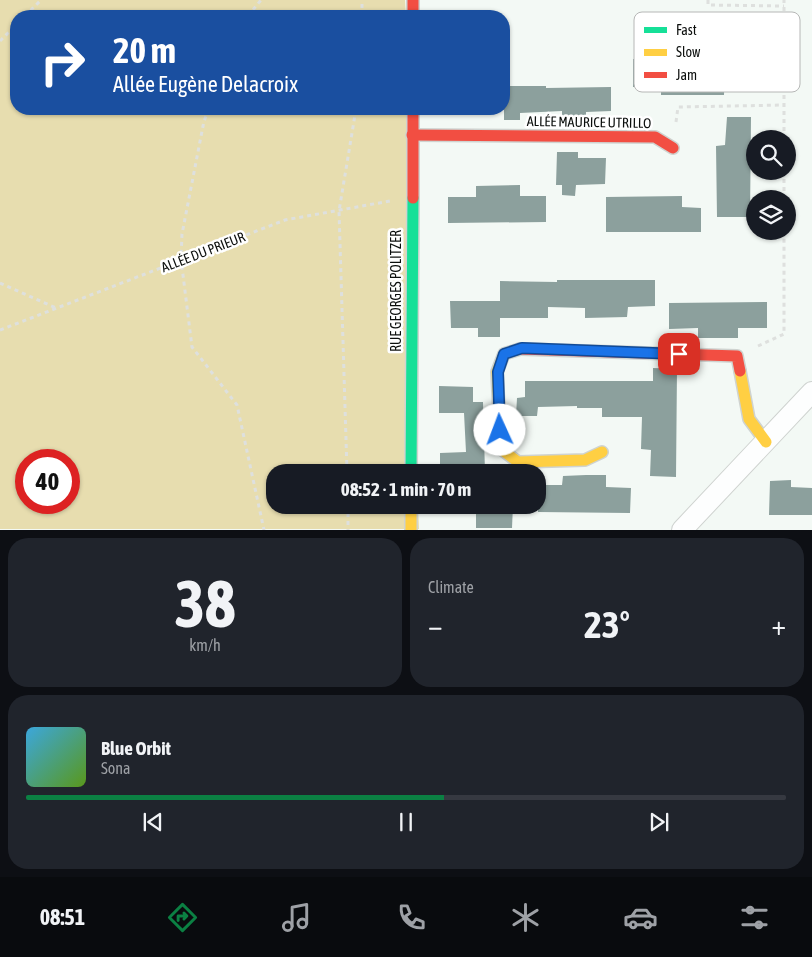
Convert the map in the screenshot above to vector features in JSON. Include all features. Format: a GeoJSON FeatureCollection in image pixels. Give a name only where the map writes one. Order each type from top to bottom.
{"type":"FeatureCollection","features":[{"type":"Feature","properties":{"kind":"street","name":"RUE GEORGES POLITZER"},"geometry":{"type":"LineString","coordinates":[[411,464],[413,115]]}},
{"type":"Feature","properties":{"kind":"street","name":"ALLÉE MAURICE UTRILLO"},"geometry":{"type":"LineString","coordinates":[[412,136],[655,137],[673,148]]}},
{"type":"Feature","properties":{"kind":"street"},"geometry":{"type":"LineString","coordinates":[[602,452],[585,460],[518,462],[500,449],[498,372],[504,354],[522,348],[737,356],[748,419],[766,442]]}},
{"type":"Feature","properties":{"kind":"street"},"geometry":{"type":"LineString","coordinates":[[682,530],[812,392]]}},
{"type":"Feature","properties":{"kind":"street"},"geometry":{"type":"LineString","coordinates":[[411,514],[411,530]]}},
{"type":"Feature","properties":{"kind":"path"},"geometry":{"type":"LineString","coordinates":[[31,10],[41,0]]}},
{"type":"Feature","properties":{"kind":"path"},"geometry":{"type":"LineString","coordinates":[[253,10],[261,0]]}},
{"type":"Feature","properties":{"kind":"path"},"geometry":{"type":"LineString","coordinates":[[708,0],[708,5],[784,6]]}},
{"type":"Feature","properties":{"kind":"path"},"geometry":{"type":"LineString","coordinates":[[784,0],[784,12]]}},
{"type":"Feature","properties":{"kind":"path"},"geometry":{"type":"LineString","coordinates":[[0,41],[10,31]]}},
{"type":"Feature","properties":{"kind":"path"},"geometry":{"type":"LineString","coordinates":[[784,92],[784,130]]}},
{"type":"Feature","properties":{"kind":"path"},"geometry":{"type":"LineString","coordinates":[[673,148],[678,107],[784,105]]}},
{"type":"Feature","properties":{"kind":"path"},"geometry":{"type":"LineString","coordinates":[[206,115],[182,234],[181,260],[192,347],[237,405],[264,530]]}},
{"type":"Feature","properties":{"kind":"path"},"geometry":{"type":"LineString","coordinates":[[347,464],[339,210],[355,115]]}},
{"type":"Feature","properties":{"kind":"path","name":"ALLÉE DU PRIEUR"},"geometry":{"type":"LineString","coordinates":[[0,330],[285,220],[412,198]]}},
{"type":"Feature","properties":{"kind":"path"},"geometry":{"type":"LineString","coordinates":[[737,356],[784,334],[784,240]]}},
{"type":"Feature","properties":{"kind":"path"},"geometry":{"type":"LineString","coordinates":[[0,283],[56,308]]}},
{"type":"Feature","properties":{"kind":"path"},"geometry":{"type":"LineString","coordinates":[[348,514],[348,530]]}},
{"type":"Feature","properties":{"kind":"shaded area"},"geometry":{"type":"Polygon","coordinates":[[[0,0],[405,0],[406,10],[10,10],[10,115],[409,115],[418,464],[266,464],[266,514],[418,514],[419,529],[0,529],[0,0]]]}},
{"type":"Feature","properties":{"kind":"building"},"geometry":{"type":"Polygon","coordinates":[[[633,59],[634,87],[633,87],[633,59]]]}},
{"type":"Feature","properties":{"kind":"building"},"geometry":{"type":"Polygon","coordinates":[[[510,86],[546,86],[546,88],[611,87],[611,111],[586,112],[586,121],[562,121],[562,111],[520,113],[520,120],[504,120],[504,115],[510,115],[510,86]]]}},
{"type":"Feature","properties":{"kind":"building"},"geometry":{"type":"Polygon","coordinates":[[[661,92],[724,92],[724,95],[661,95],[661,92]]]}},
{"type":"Feature","properties":{"kind":"building"},"geometry":{"type":"Polygon","coordinates":[[[727,117],[751,117],[751,130],[746,130],[746,180],[750,180],[750,190],[746,190],[746,217],[717,217],[716,146],[725,145],[727,117]]]}},
{"type":"Feature","properties":{"kind":"building"},"geometry":{"type":"Polygon","coordinates":[[[557,152],[578,152],[578,158],[606,158],[605,184],[576,185],[575,196],[562,195],[562,185],[556,185],[557,152]]]}},
{"type":"Feature","properties":{"kind":"building"},"geometry":{"type":"Polygon","coordinates":[[[520,185],[520,196],[546,196],[546,222],[448,223],[448,197],[476,197],[476,186],[520,185]]]}},
{"type":"Feature","properties":{"kind":"building"},"geometry":{"type":"Polygon","coordinates":[[[682,196],[682,207],[701,208],[701,232],[606,232],[606,197],[682,196]]]}},
{"type":"Feature","properties":{"kind":"building"},"geometry":{"type":"Polygon","coordinates":[[[557,280],[655,280],[655,306],[628,307],[627,317],[585,318],[585,308],[548,307],[548,318],[500,318],[500,337],[478,337],[478,328],[451,328],[450,301],[500,301],[500,281],[557,282],[557,280]]]}},
{"type":"Feature","properties":{"kind":"building"},"geometry":{"type":"Polygon","coordinates":[[[767,302],[767,328],[738,328],[738,338],[698,338],[698,328],[669,329],[669,303],[767,302]]]}},
{"type":"Feature","properties":{"kind":"building"},"geometry":{"type":"Polygon","coordinates":[[[653,368],[677,369],[676,477],[650,476],[651,450],[641,449],[642,417],[602,417],[602,408],[577,408],[577,406],[538,407],[537,416],[516,416],[517,398],[525,397],[525,381],[653,381],[653,368]]]}},
{"type":"Feature","properties":{"kind":"building"},"geometry":{"type":"Polygon","coordinates":[[[439,386],[473,387],[473,402],[483,402],[485,464],[440,464],[440,453],[466,452],[464,413],[439,413],[439,386]]]}},
{"type":"Feature","properties":{"kind":"building"},"geometry":{"type":"Polygon","coordinates":[[[606,475],[606,487],[631,488],[630,513],[546,512],[546,485],[562,485],[563,476],[606,475]]]}},
{"type":"Feature","properties":{"kind":"building"},"geometry":{"type":"Polygon","coordinates":[[[791,480],[791,487],[812,488],[812,515],[769,515],[770,481],[791,480]]]}},
{"type":"Feature","properties":{"kind":"building"},"geometry":{"type":"Polygon","coordinates":[[[476,514],[513,514],[512,528],[476,528],[476,514]]]}},
{"type":"Feature","properties":{"kind":"traffic: fast"},"geometry":{"type":"LineString","coordinates":[[411,464],[413,198]]}},
{"type":"Feature","properties":{"kind":"traffic: slow"},"geometry":{"type":"LineString","coordinates":[[520,349],[504,354],[497,372],[501,449],[518,462],[585,460],[602,452]]}},
{"type":"Feature","properties":{"kind":"traffic: slow"},"geometry":{"type":"LineString","coordinates":[[740,371],[749,419],[766,442]]}},
{"type":"Feature","properties":{"kind":"traffic: slow"},"geometry":{"type":"LineString","coordinates":[[411,514],[411,530]]}},
{"type":"Feature","properties":{"kind":"traffic: jam"},"geometry":{"type":"LineString","coordinates":[[413,0],[413,10]]}},
{"type":"Feature","properties":{"kind":"traffic: jam"},"geometry":{"type":"LineString","coordinates":[[413,115],[413,198]]}},
{"type":"Feature","properties":{"kind":"traffic: jam"},"geometry":{"type":"LineString","coordinates":[[412,135],[655,137],[673,148]]}},
{"type":"Feature","properties":{"kind":"traffic: jam"},"geometry":{"type":"LineString","coordinates":[[520,349],[737,356],[740,371]]}},
{"type":"Feature","properties":{"kind":"route"},"geometry":{"type":"LineString","coordinates":[[500,430],[498,372],[504,354],[522,348],[679,354]]}}]}
